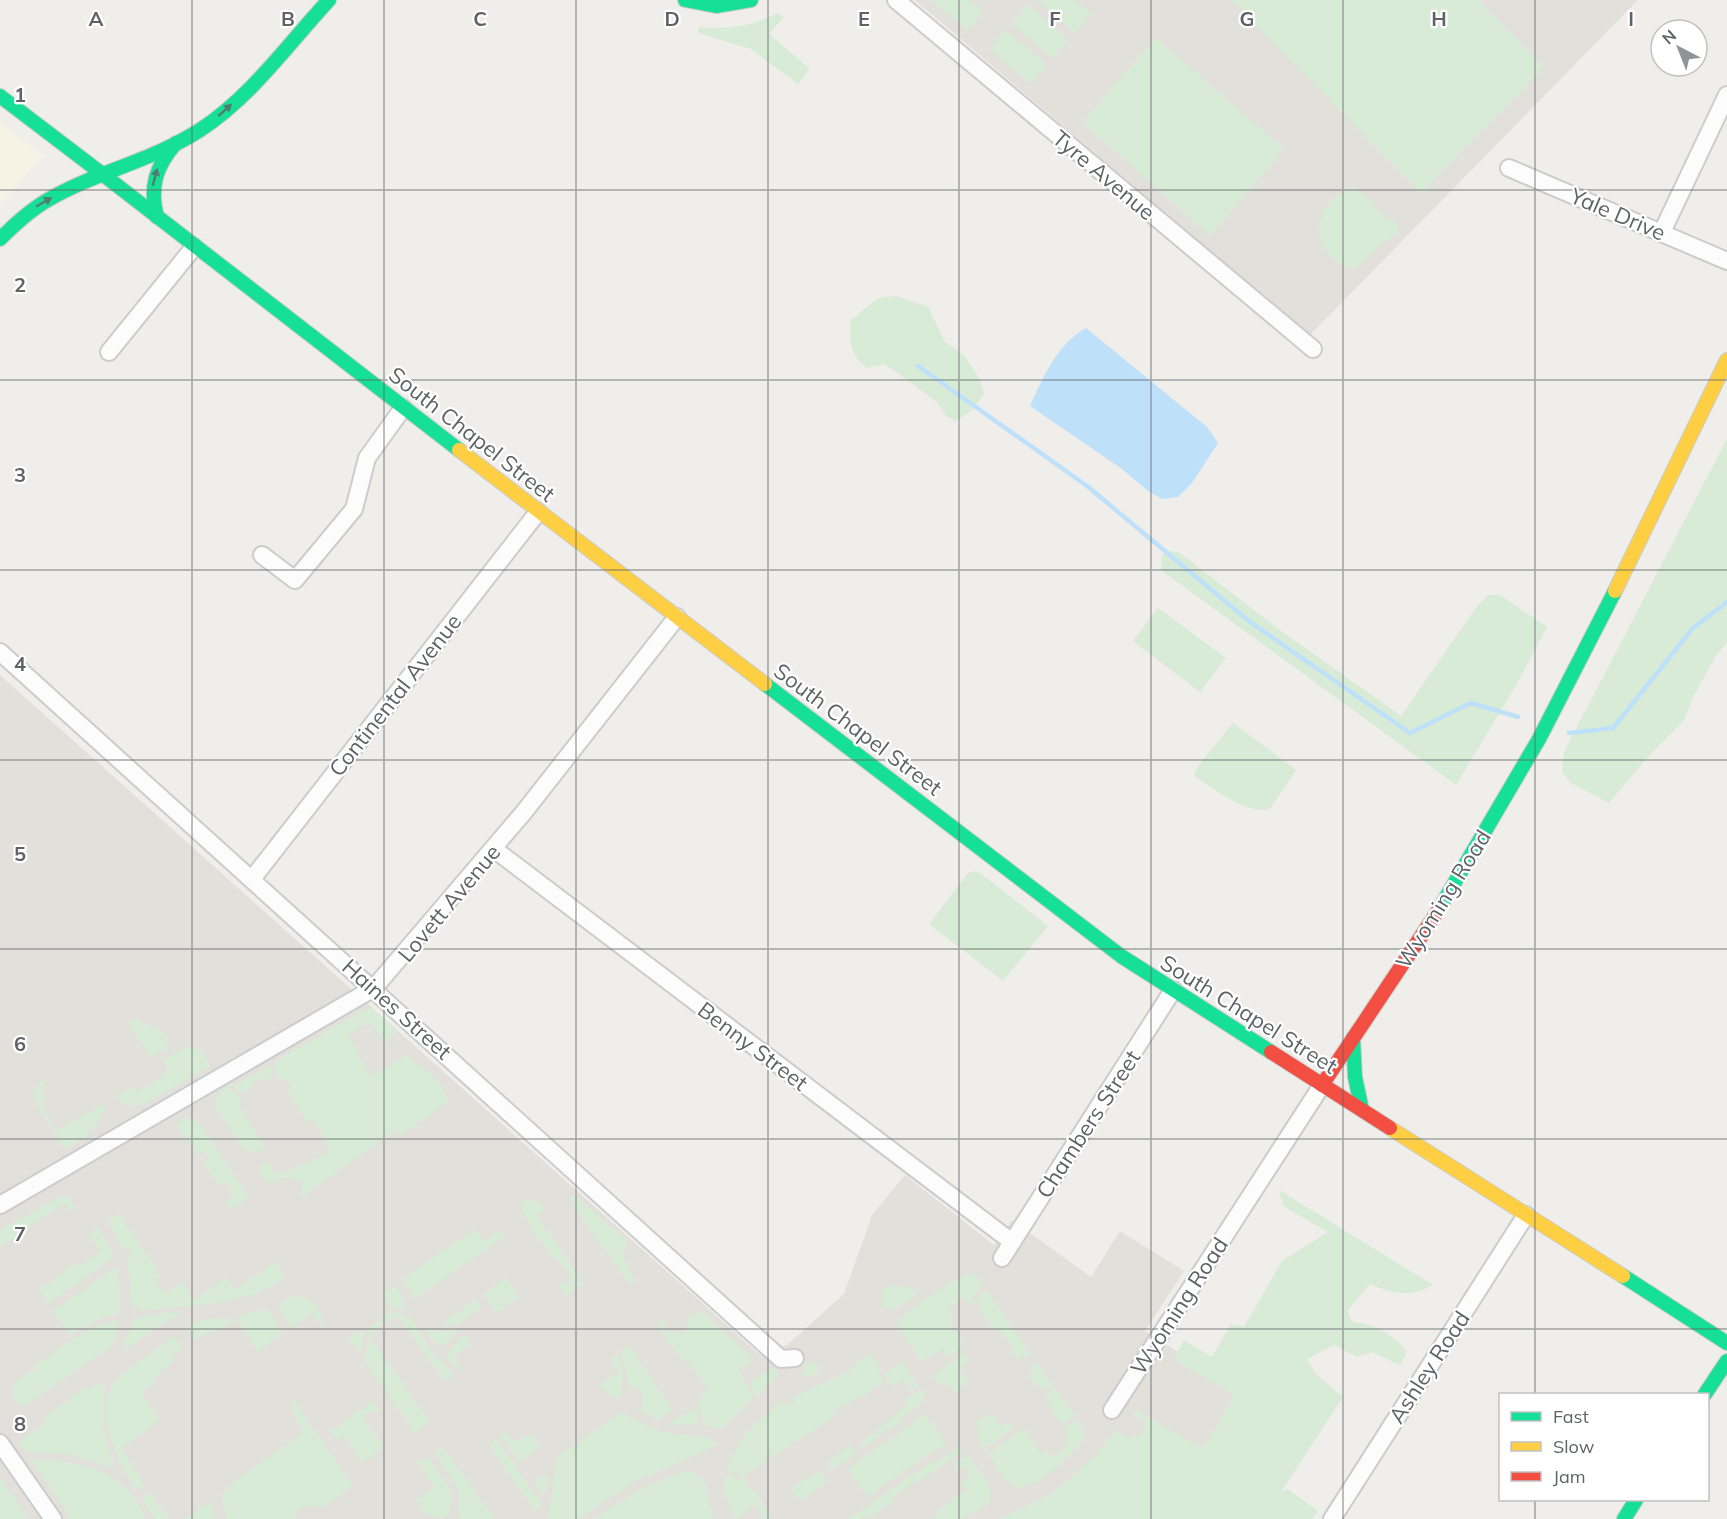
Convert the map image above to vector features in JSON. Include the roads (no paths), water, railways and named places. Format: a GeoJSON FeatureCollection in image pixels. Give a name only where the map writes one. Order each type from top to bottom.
{"type":"FeatureCollection","features":[{"type":"Feature","properties":{"kind":"street"},"geometry":{"type":"LineString","coordinates":[[0,239],[20,217],[101,173],[177,142],[200,130],[235,101],[329,0]]}},
{"type":"Feature","properties":{"kind":"street"},"geometry":{"type":"LineString","coordinates":[[685,0],[716,6],[751,0]]}},
{"type":"Feature","properties":{"kind":"street","name":"Tyre Avenue"},"geometry":{"type":"LineString","coordinates":[[896,0],[1313,349]]}},
{"type":"Feature","properties":{"kind":"street"},"geometry":{"type":"LineString","coordinates":[[1662,232],[1727,95]]}},
{"type":"Feature","properties":{"kind":"street","name":"South Chapel Street"},"geometry":{"type":"LineString","coordinates":[[0,96],[538,512],[1099,940],[1173,990],[1727,1342]]}},
{"type":"Feature","properties":{"kind":"street"},"geometry":{"type":"LineString","coordinates":[[157,217],[152,201],[152,180],[157,167],[177,142]]}},
{"type":"Feature","properties":{"kind":"street","name":"Yale Drive"},"geometry":{"type":"LineString","coordinates":[[1509,168],[1727,261]]}},
{"type":"Feature","properties":{"kind":"street"},"geometry":{"type":"LineString","coordinates":[[110,352],[194,247]]}},
{"type":"Feature","properties":{"kind":"street","name":"Wyoming Road"},"geometry":{"type":"LineString","coordinates":[[1112,1410],[1322,1084],[1441,906],[1519,774],[1602,616],[1727,360]]}},
{"type":"Feature","properties":{"kind":"street"},"geometry":{"type":"LineString","coordinates":[[262,555],[295,580],[354,509],[367,458],[403,408]]}},
{"type":"Feature","properties":{"kind":"street","name":"Continental Avenue"},"geometry":{"type":"LineString","coordinates":[[252,879],[538,512]]}},
{"type":"Feature","properties":{"kind":"street","name":"Lovett Avenue"},"geometry":{"type":"LineString","coordinates":[[0,1205],[374,988],[494,849],[677,617]]}},
{"type":"Feature","properties":{"kind":"street","name":"Haines Street"},"geometry":{"type":"LineString","coordinates":[[0,652],[374,988],[781,1359],[795,1358]]}},
{"type":"Feature","properties":{"kind":"street","name":"Benny Street"},"geometry":{"type":"LineString","coordinates":[[494,849],[1012,1242]]}},
{"type":"Feature","properties":{"kind":"street","name":"Chambers Street"},"geometry":{"type":"LineString","coordinates":[[1002,1258],[1173,990]]}},
{"type":"Feature","properties":{"kind":"street"},"geometry":{"type":"LineString","coordinates":[[1353,1038],[1355,1077],[1362,1110]]}},
{"type":"Feature","properties":{"kind":"street","name":"Ashley Road"},"geometry":{"type":"LineString","coordinates":[[1332,1519],[1526,1215]]}},
{"type":"Feature","properties":{"kind":"street"},"geometry":{"type":"LineString","coordinates":[[1706,1393],[1727,1361]]}},
{"type":"Feature","properties":{"kind":"street"},"geometry":{"type":"LineString","coordinates":[[0,1443],[52,1519]]}},
{"type":"Feature","properties":{"kind":"street"},"geometry":{"type":"LineString","coordinates":[[1624,1519],[1635,1501]]}},
{"type":"Feature","properties":{"kind":"water"},"geometry":{"type":"Polygon","coordinates":[[[1086,328],[1207,427],[1218,443],[1192,483],[1178,497],[1162,499],[1148,491],[1122,469],[1030,406],[1046,372],[1059,352],[1086,328]]]}},
{"type":"Feature","properties":{"kind":"waterway"},"geometry":{"type":"LineString","coordinates":[[918,366],[1087,486],[1250,622],[1410,733],[1471,703],[1518,717]]}},
{"type":"Feature","properties":{"kind":"waterway"},"geometry":{"type":"LineString","coordinates":[[1569,733],[1613,728],[1693,628],[1727,602]]}}]}
